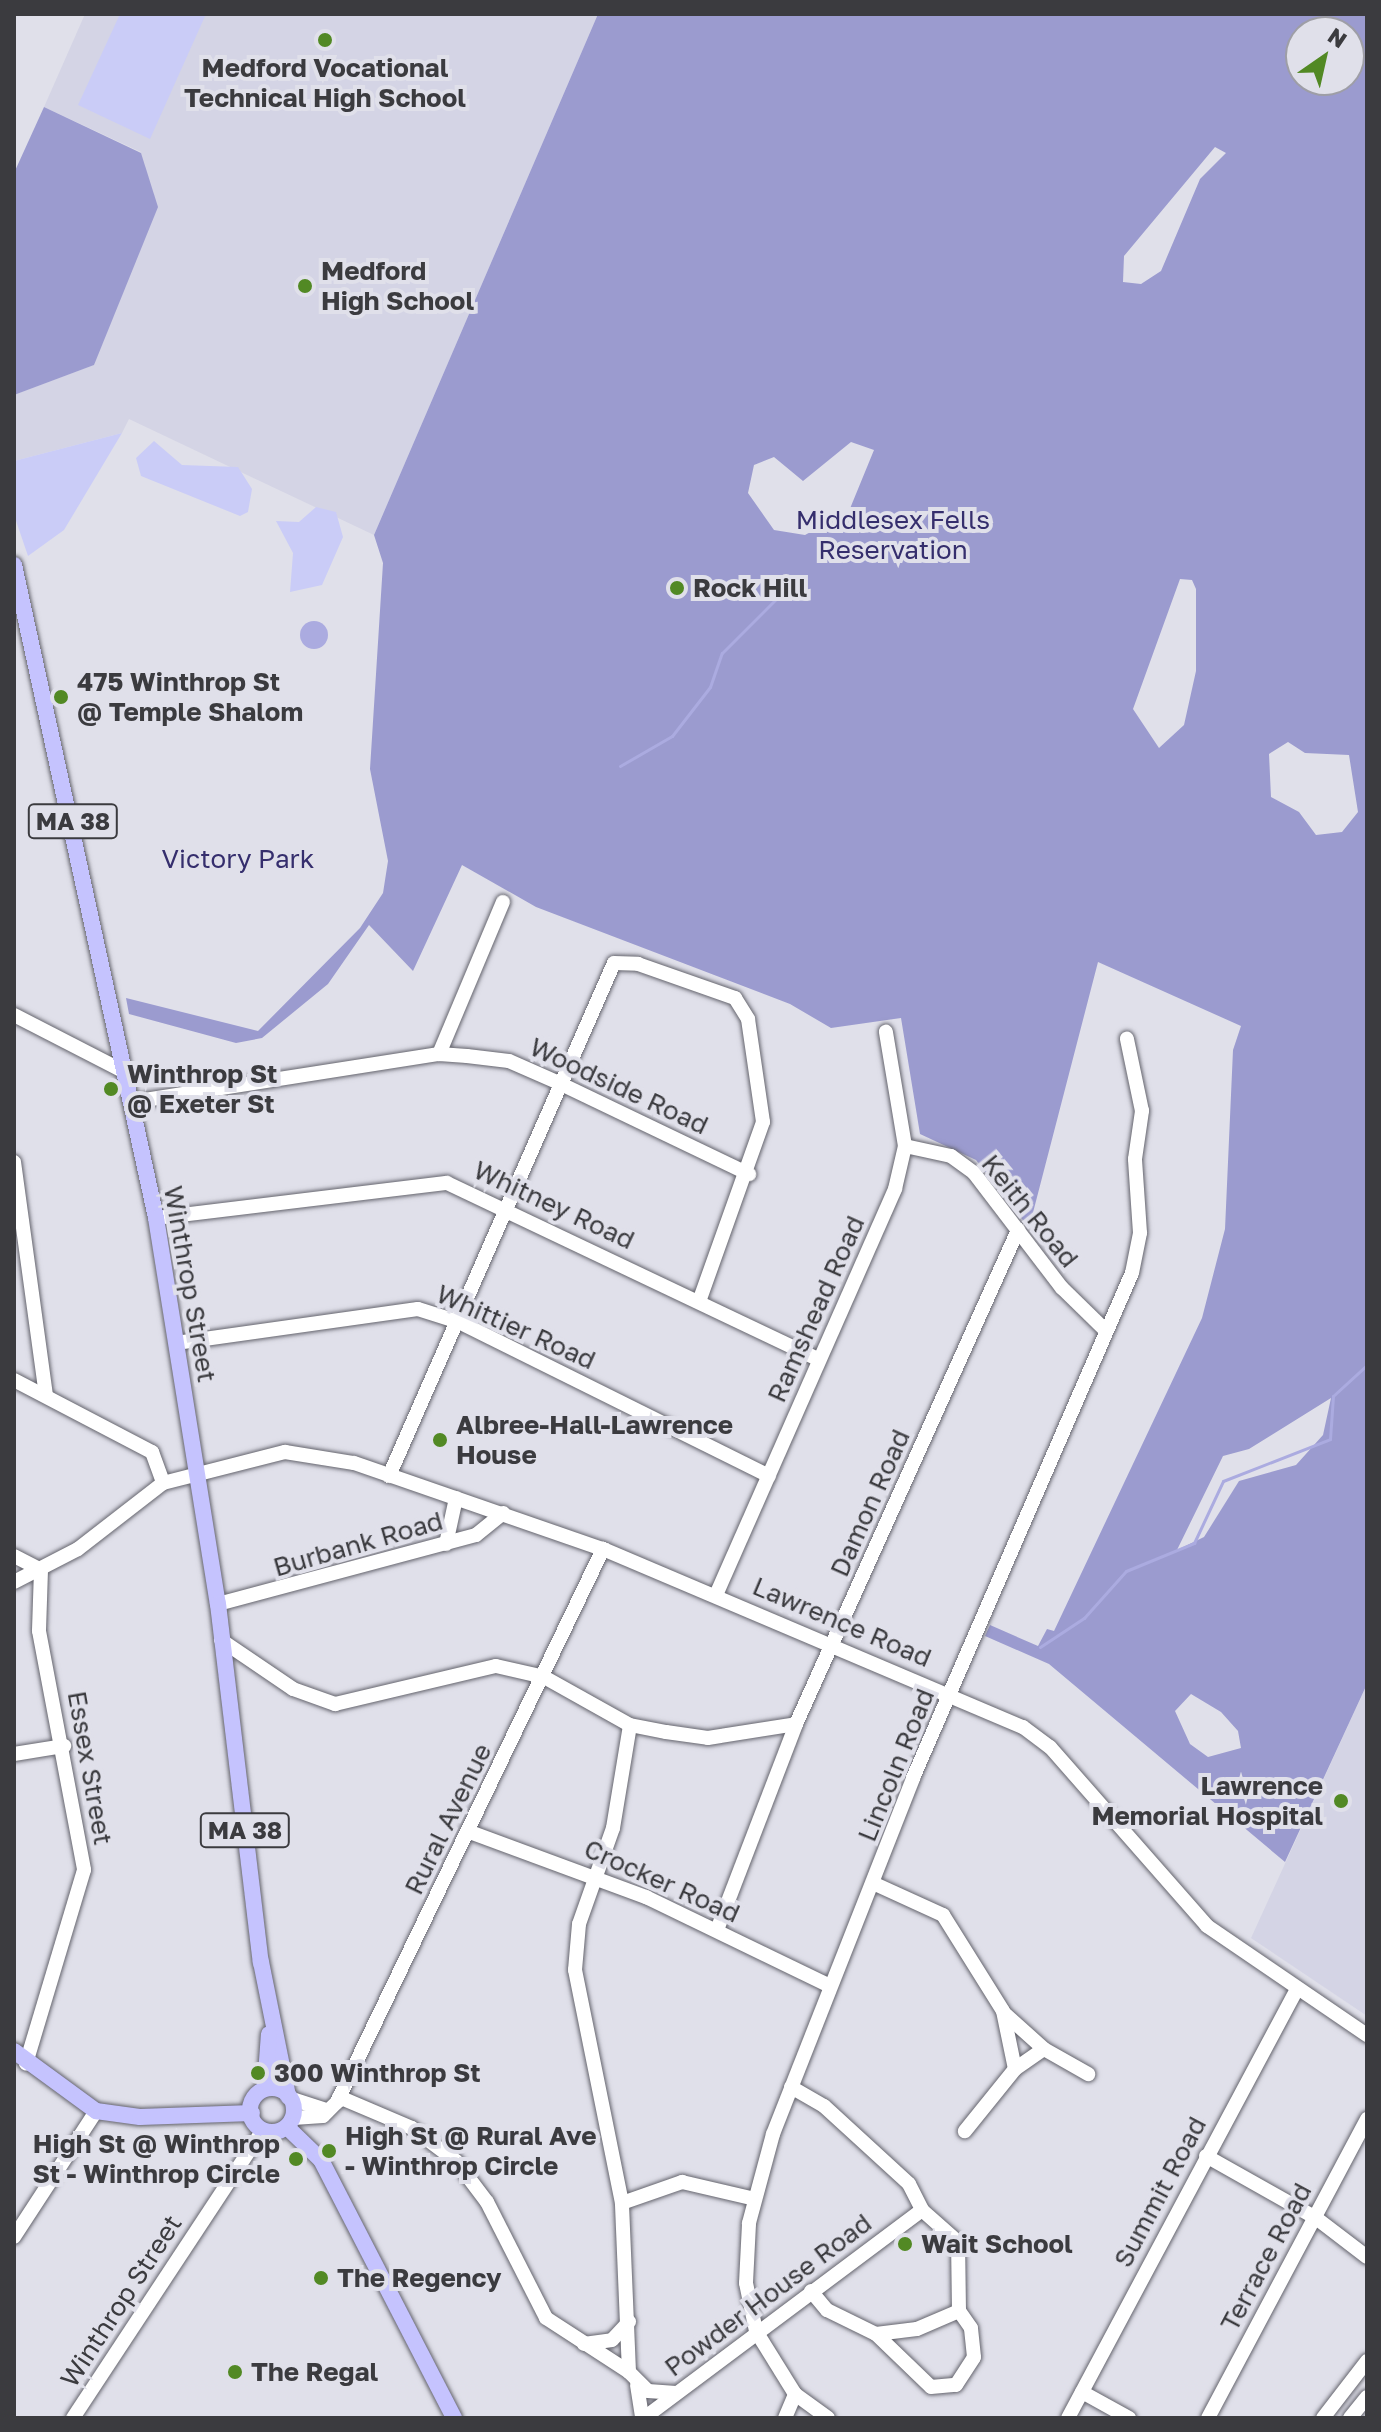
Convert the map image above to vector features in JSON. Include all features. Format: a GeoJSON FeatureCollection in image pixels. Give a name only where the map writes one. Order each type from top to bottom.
{"type":"FeatureCollection","features":[{"type":"Feature","properties":{"kind":"main road","name":"Winthrop Street"},"geometry":{"type":"LineString","coordinates":[[14,569],[127,1073],[156,1218],[218,1604],[270,2020],[289,2097],[290,2122]]}},
{"type":"Feature","properties":{"kind":"main road","name":"Winthrop Street"},"geometry":{"type":"LineString","coordinates":[[265,2088],[270,2020]]}},
{"type":"Feature","properties":{"kind":"main road"},"geometry":{"type":"LineString","coordinates":[[20,2057],[96,2111],[140,2117],[252,2113],[263,2130],[290,2122],[321,2160],[454,2418]]}},
{"type":"Feature","properties":{"kind":"main road"},"geometry":{"type":"LineString","coordinates":[[265,2088],[289,2097]]}},
{"type":"Feature","properties":{"kind":"main road","name":"MA 38"},"geometry":{"type":"LineString","coordinates":[[252,2113],[265,2088]]}},
{"type":"Feature","properties":{"kind":"street"},"geometry":{"type":"LineString","coordinates":[[439,1054],[503,902]]}},
{"type":"Feature","properties":{"kind":"street"},"geometry":{"type":"LineString","coordinates":[[389,1476],[614,963],[735,998],[748,1019],[763,1122],[749,1174],[699,1302]]}},
{"type":"Feature","properties":{"kind":"street"},"geometry":{"type":"LineString","coordinates":[[14,1015],[127,1073]]}},
{"type":"Feature","properties":{"kind":"street","name":"Ramshead Road"},"geometry":{"type":"LineString","coordinates":[[716,1595],[817,1359],[895,1189],[905,1146],[886,1032]]}},
{"type":"Feature","properties":{"kind":"street","name":"Lincoln Road"},"geometry":{"type":"LineString","coordinates":[[756,2331],[745,2262],[755,2199],[791,2087],[950,1694],[1132,1273],[1140,1233],[1135,1159],[1142,1111],[1127,1039]]}},
{"type":"Feature","properties":{"kind":"street","name":"Woodside Road"},"geometry":{"type":"LineString","coordinates":[[132,1102],[439,1054],[509,1061],[749,1174]]}},
{"type":"Feature","properties":{"kind":"street","name":"Keith Road"},"geometry":{"type":"LineString","coordinates":[[905,1146],[951,1156],[974,1173],[1018,1230],[1105,1330]]}},
{"type":"Feature","properties":{"kind":"street"},"geometry":{"type":"LineString","coordinates":[[14,1162],[46,1396]]}},
{"type":"Feature","properties":{"kind":"street","name":"Whitney Road"},"geometry":{"type":"LineString","coordinates":[[156,1218],[404,1183],[447,1183],[509,1207],[817,1359]]}},
{"type":"Feature","properties":{"kind":"street","name":"Damon Road"},"geometry":{"type":"LineString","coordinates":[[717,1930],[796,1724],[1018,1230]]}},
{"type":"Feature","properties":{"kind":"street","name":"Whittier Road"},"geometry":{"type":"LineString","coordinates":[[176,1343],[418,1309],[459,1322],[769,1476]]}},
{"type":"Feature","properties":{"kind":"street"},"geometry":{"type":"LineString","coordinates":[[14,1380],[152,1452],[163,1483]]}},
{"type":"Feature","properties":{"kind":"street","name":"Lawrence Road"},"geometry":{"type":"LineString","coordinates":[[14,1582],[41,1570],[163,1483],[301,1451],[503,1513],[603,1549],[950,1694],[1050,1747],[1207,1926],[1367,2035]]}},
{"type":"Feature","properties":{"kind":"street"},"geometry":{"type":"LineString","coordinates":[[446,1544],[456,1498]]}},
{"type":"Feature","properties":{"kind":"street","name":"Burbank Road"},"geometry":{"type":"LineString","coordinates":[[218,1604],[476,1535],[503,1513]]}},
{"type":"Feature","properties":{"kind":"street","name":"Rural Avenue"},"geometry":{"type":"LineString","coordinates":[[336,2102],[470,1832],[603,1549]]}},
{"type":"Feature","properties":{"kind":"street"},"geometry":{"type":"LineString","coordinates":[[14,1556],[41,1570]]}},
{"type":"Feature","properties":{"kind":"street","name":"Essex Street"},"geometry":{"type":"LineString","coordinates":[[20,2057],[84,1870],[64,1746],[39,1631],[41,1570]]}},
{"type":"Feature","properties":{"kind":"street"},"geometry":{"type":"LineString","coordinates":[[221,1640],[293,1689],[335,1704],[496,1666],[544,1677],[630,1725],[708,1738],[796,1724]]}},
{"type":"Feature","properties":{"kind":"street"},"geometry":{"type":"LineString","coordinates":[[630,1725],[613,1828],[594,1875],[575,1970],[622,2203],[633,2378],[643,2418]]}},
{"type":"Feature","properties":{"kind":"street"},"geometry":{"type":"LineString","coordinates":[[14,1754],[64,1746]]}},
{"type":"Feature","properties":{"kind":"street","name":"Crocker Road"},"geometry":{"type":"LineString","coordinates":[[470,1832],[594,1875],[717,1930],[830,1986]]}},
{"type":"Feature","properties":{"kind":"street"},"geometry":{"type":"LineString","coordinates":[[875,1884],[943,1915],[1003,2011],[1044,2049],[1088,2074]]}},
{"type":"Feature","properties":{"kind":"street","name":"Summit Road"},"geometry":{"type":"LineString","coordinates":[[1068,2418],[1297,1989]]}},
{"type":"Feature","properties":{"kind":"street"},"geometry":{"type":"LineString","coordinates":[[1003,2011],[1015,2069]]}},
{"type":"Feature","properties":{"kind":"street"},"geometry":{"type":"LineString","coordinates":[[965,2131],[1015,2069],[1044,2049]]}},
{"type":"Feature","properties":{"kind":"street"},"geometry":{"type":"LineString","coordinates":[[791,2087],[824,2106],[909,2184],[922,2210],[958,2242],[959,2311],[976,2350],[956,2385],[925,2383],[876,2334],[827,2310],[811,2291]]}},
{"type":"Feature","properties":{"kind":"street"},"geometry":{"type":"LineString","coordinates":[[289,2097],[307,2108],[336,2102],[412,2128],[456,2161],[487,2202],[539,2309],[633,2378],[676,2393]]}},
{"type":"Feature","properties":{"kind":"street"},"geometry":{"type":"LineString","coordinates":[[290,2122],[336,2102]]}},
{"type":"Feature","properties":{"kind":"street"},"geometry":{"type":"LineString","coordinates":[[14,2237],[96,2111]]}},
{"type":"Feature","properties":{"kind":"street","name":"Terrace Road"},"geometry":{"type":"LineString","coordinates":[[1208,2418],[1367,2119]]}},
{"type":"Feature","properties":{"kind":"street","name":"Winthrop Street"},"geometry":{"type":"LineString","coordinates":[[73,2418],[263,2130]]}},
{"type":"Feature","properties":{"kind":"street"},"geometry":{"type":"LineString","coordinates":[[1206,2156],[1316,2218],[1367,2257]]}},
{"type":"Feature","properties":{"kind":"street"},"geometry":{"type":"LineString","coordinates":[[622,2203],[682,2182],[755,2199]]}},
{"type":"Feature","properties":{"kind":"street","name":"Powder House Road"},"geometry":{"type":"LineString","coordinates":[[643,2418],[922,2210]]}},
{"type":"Feature","properties":{"kind":"street"},"geometry":{"type":"LineString","coordinates":[[876,2334],[917,2329],[959,2311]]}},
{"type":"Feature","properties":{"kind":"street"},"geometry":{"type":"LineString","coordinates":[[583,2344],[612,2340],[629,2322]]}},
{"type":"Feature","properties":{"kind":"street"},"geometry":{"type":"LineString","coordinates":[[756,2331],[795,2394],[828,2418]]}},
{"type":"Feature","properties":{"kind":"street"},"geometry":{"type":"LineString","coordinates":[[1323,2418],[1367,2361]]}},
{"type":"Feature","properties":{"kind":"street"},"geometry":{"type":"LineString","coordinates":[[1082,2392],[1129,2418]]}},
{"type":"Feature","properties":{"kind":"street"},"geometry":{"type":"LineString","coordinates":[[785,2418],[795,2394]]}},
{"type":"Feature","properties":{"kind":"street"},"geometry":{"type":"LineString","coordinates":[[1350,2418],[1367,2397]]}},
{"type":"Feature","properties":{"kind":"shaded area","name":"Medford High School"},"geometry":{"type":"Polygon","coordinates":[[[85,14],[598,14],[374,535],[129,419],[122,433],[14,461],[14,395],[94,365],[141,152],[44,107],[85,14]]]}},
{"type":"Feature","properties":{"kind":"shaded area"},"geometry":{"type":"Polygon","coordinates":[[[120,14],[206,14],[150,139],[78,105],[120,14]]]}},
{"type":"Feature","properties":{"kind":"shaded area"},"geometry":{"type":"Polygon","coordinates":[[[122,433],[64,530],[28,556],[14,515],[14,461],[122,433]]]}},
{"type":"Feature","properties":{"kind":"shaded area"},"geometry":{"type":"Polygon","coordinates":[[[154,441],[182,465],[238,467],[252,489],[248,512],[240,516],[141,476],[136,458],[154,441]]]}},
{"type":"Feature","properties":{"kind":"shaded area"},"geometry":{"type":"Polygon","coordinates":[[[316,507],[336,512],[343,537],[322,585],[290,592],[293,553],[276,521],[299,522],[316,507]]]}},
{"type":"Feature","properties":{"kind":"shaded area"},"geometry":{"type":"Polygon","coordinates":[[[314,621],[324,625],[328,635],[324,645],[314,649],[304,645],[300,635],[304,625],[314,621]]]}},
{"type":"Feature","properties":{"kind":"shaded area","name":"Lawrence Memorial Hospital"},"geometry":{"type":"Polygon","coordinates":[[[1367,1684],[1367,2016],[1251,1938],[1367,1684]]]}},
{"type":"Feature","properties":{"kind":"green space","name":"Middlesex Fells Reservation"},"geometry":{"type":"Polygon","coordinates":[[[598,14],[1367,14],[1367,1684],[1285,1862],[1049,1664],[985,1636],[990,1625],[1038,1646],[1047,1629],[1054,1631],[1202,1318],[1225,1229],[1233,1050],[1241,1026],[1098,962],[1029,1228],[976,1160],[920,1134],[901,1018],[831,1028],[790,1004],[536,907],[462,865],[413,971],[369,925],[328,984],[262,1038],[236,1043],[129,1014],[126,998],[258,1031],[360,928],[383,893],[388,861],[370,769],[383,563],[374,535],[598,14]],[[1215,147],[1124,256],[1123,282],[1141,284],[1161,271],[1200,179],[1226,153],[1215,147]],[[851,442],[803,481],[774,457],[754,465],[748,493],[774,530],[805,535],[849,511],[874,450],[851,442]],[[1180,579],[1133,709],[1159,748],[1184,725],[1196,671],[1196,589],[1192,580],[1180,579]],[[1288,742],[1269,754],[1271,797],[1299,812],[1316,835],[1342,832],[1358,812],[1349,755],[1305,753],[1288,742]],[[1331,1398],[1249,1449],[1223,1456],[1177,1550],[1204,1537],[1239,1481],[1296,1465],[1323,1435],[1331,1398]],[[1191,1694],[1175,1711],[1190,1744],[1208,1757],[1241,1748],[1238,1731],[1221,1712],[1191,1694]]]}},
{"type":"Feature","properties":{"kind":"green space"},"geometry":{"type":"Polygon","coordinates":[[[44,107],[141,153],[158,207],[94,365],[14,395],[14,173],[44,107]]]}},
{"type":"Feature","properties":{"kind":"waterway"},"geometry":{"type":"LineString","coordinates":[[620,766],[672,736],[710,687],[722,653],[781,594]]}},
{"type":"Feature","properties":{"kind":"waterway"},"geometry":{"type":"LineString","coordinates":[[1040,1647],[1084,1618],[1126,1571],[1194,1543],[1223,1481],[1330,1439],[1333,1396],[1367,1365]]}},
{"type":"Feature","properties":{"kind":"place","name":"Medford Vocational Technical High School"},"geometry":{"type":"Point","coordinates":[325,40]}},
{"type":"Feature","properties":{"kind":"place","name":"Medford High School"},"geometry":{"type":"Point","coordinates":[305,286]}},
{"type":"Feature","properties":{"kind":"place","name":"Rock Hill"},"geometry":{"type":"Point","coordinates":[677,588]}},
{"type":"Feature","properties":{"kind":"place","name":"475 Winthrop St @ Temple Shalom"},"geometry":{"type":"Point","coordinates":[61,697]}},
{"type":"Feature","properties":{"kind":"place","name":"Winthrop St @ Exeter St"},"geometry":{"type":"Point","coordinates":[111,1089]}},
{"type":"Feature","properties":{"kind":"place","name":"Albree-Hall-Lawrence House"},"geometry":{"type":"Point","coordinates":[440,1440]}},
{"type":"Feature","properties":{"kind":"place","name":"Lawrence Memorial Hospital"},"geometry":{"type":"Point","coordinates":[1341,1801]}},
{"type":"Feature","properties":{"kind":"place","name":"300 Winthrop St"},"geometry":{"type":"Point","coordinates":[258,2073]}},
{"type":"Feature","properties":{"kind":"place","name":"High St @ Rural Ave - Winthrop Circle"},"geometry":{"type":"Point","coordinates":[329,2151]}},
{"type":"Feature","properties":{"kind":"place","name":"High St @ Winthrop St - Winthrop Circle"},"geometry":{"type":"Point","coordinates":[296,2159]}},
{"type":"Feature","properties":{"kind":"place","name":"Wait School"},"geometry":{"type":"Point","coordinates":[905,2244]}},
{"type":"Feature","properties":{"kind":"place","name":"The Regency"},"geometry":{"type":"Point","coordinates":[321,2278]}},
{"type":"Feature","properties":{"kind":"place","name":"The Regal"},"geometry":{"type":"Point","coordinates":[235,2372]}},
{"type":"Feature","properties":{"kind":"park label","name":"Victory Park"},"geometry":{"type":"Point","coordinates":[238,859]}}]}
